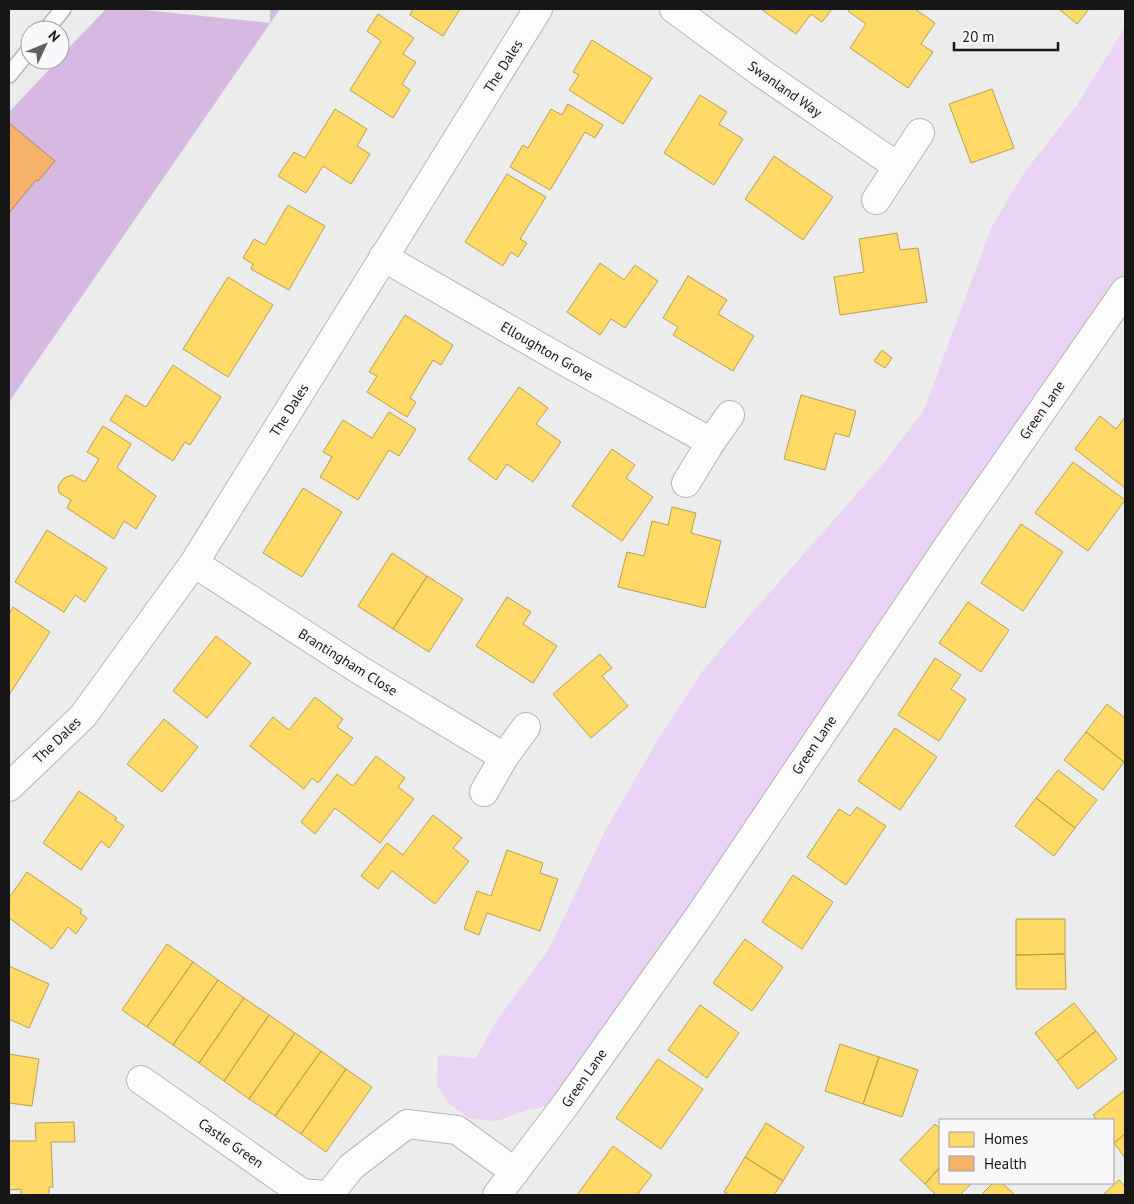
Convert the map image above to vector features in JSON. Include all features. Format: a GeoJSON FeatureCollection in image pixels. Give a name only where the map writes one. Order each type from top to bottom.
{"type":"FeatureCollection","features":[{"type":"Feature","properties":{"kind":"street","name":"The Dales"},"geometry":{"type":"LineString","coordinates":[[9,787],[83,716],[194,563],[538,9]]}},
{"type":"Feature","properties":{"kind":"street","name":"Swanland Way"},"geometry":{"type":"LineString","coordinates":[[674,9],[760,72],[898,166]]}},
{"type":"Feature","properties":{"kind":"street"},"geometry":{"type":"LineString","coordinates":[[876,200],[920,133]]}},
{"type":"Feature","properties":{"kind":"street","name":"Elloughton Grove"},"geometry":{"type":"LineString","coordinates":[[384,257],[566,362],[712,442]]}},
{"type":"Feature","properties":{"kind":"street","name":"Green Lane"},"geometry":{"type":"LineString","coordinates":[[497,1195],[566,1104],[702,912],[948,546],[1125,291]]}},
{"type":"Feature","properties":{"kind":"street"},"geometry":{"type":"LineString","coordinates":[[686,483],[730,415]]}},
{"type":"Feature","properties":{"kind":"street","name":"Brantingham Close"},"geometry":{"type":"LineString","coordinates":[[194,563],[358,669],[504,758]]}},
{"type":"Feature","properties":{"kind":"street"},"geometry":{"type":"LineString","coordinates":[[484,792],[526,726]]}},
{"type":"Feature","properties":{"kind":"street","name":"Castle Green"},"geometry":{"type":"LineString","coordinates":[[141,1080],[302,1193],[324,1195]]}},
{"type":"Feature","properties":{"kind":"street"},"geometry":{"type":"LineString","coordinates":[[329,1195],[351,1167],[407,1124],[457,1130],[515,1172]]}},
{"type":"Feature","properties":{"kind":"lane"},"geometry":{"type":"LineString","coordinates":[[54,20],[63,9]]}},
{"type":"Feature","properties":{"kind":"lane"},"geometry":{"type":"LineString","coordinates":[[9,75],[20,61]]}},
{"type":"Feature","properties":{"kind":"shaded area"},"geometry":{"type":"Polygon","coordinates":[[[106,9],[134,9],[270,23],[270,9],[280,9],[9,402],[9,213],[36,180],[38,181],[55,161],[9,123],[9,112],[49,70],[70,70],[70,47],[106,9]]]}},
{"type":"Feature","properties":{"kind":"shaded area"},"geometry":{"type":"Polygon","coordinates":[[[1125,27],[1125,291],[566,1104],[531,1109],[497,1121],[470,1119],[449,1104],[437,1085],[438,1055],[476,1058],[495,1023],[549,949],[605,831],[656,743],[701,673],[882,465],[924,410],[991,228],[1024,173],[1077,105],[1125,27]]]}},
{"type":"Feature","properties":{"kind":"building: Homes"},"geometry":{"type":"Polygon","coordinates":[[[413,9],[460,9],[443,36],[410,15],[413,9]]]}},
{"type":"Feature","properties":{"kind":"building: Homes"},"geometry":{"type":"Polygon","coordinates":[[[761,9],[832,9],[822,22],[811,14],[796,34],[761,9]]]}},
{"type":"Feature","properties":{"kind":"building: Homes"},"geometry":{"type":"Polygon","coordinates":[[[849,9],[915,9],[935,23],[921,44],[933,52],[908,88],[850,48],[866,24],[848,11],[849,9]]]}},
{"type":"Feature","properties":{"kind":"building: Homes"},"geometry":{"type":"Polygon","coordinates":[[[1059,9],[1089,9],[1077,24],[1059,9]]]}},
{"type":"Feature","properties":{"kind":"building: Homes"},"geometry":{"type":"Polygon","coordinates":[[[378,14],[414,38],[403,54],[416,62],[402,84],[410,90],[393,118],[350,90],[381,41],[367,31],[378,14]]]}},
{"type":"Feature","properties":{"kind":"building: Homes"},"geometry":{"type":"Polygon","coordinates":[[[592,40],[652,78],[623,124],[569,90],[579,75],[573,72],[592,40]]]}},
{"type":"Feature","properties":{"kind":"building: Homes"},"geometry":{"type":"Polygon","coordinates":[[[992,89],[1014,148],[971,163],[949,104],[992,89]]]}},
{"type":"Feature","properties":{"kind":"building: Homes"},"geometry":{"type":"Polygon","coordinates":[[[700,95],[727,112],[719,124],[743,139],[714,185],[664,153],[700,95]]]}},
{"type":"Feature","properties":{"kind":"building: Homes"},"geometry":{"type":"Polygon","coordinates":[[[568,104],[603,125],[595,138],[585,132],[550,190],[510,167],[523,145],[528,148],[551,109],[562,115],[568,104]]]}},
{"type":"Feature","properties":{"kind":"building: Homes"},"geometry":{"type":"Polygon","coordinates":[[[335,109],[367,129],[357,146],[370,154],[351,184],[323,166],[306,193],[278,176],[294,152],[305,158],[335,109]]]}},
{"type":"Feature","properties":{"kind":"building: Homes"},"geometry":{"type":"Polygon","coordinates":[[[774,156],[833,197],[803,240],[745,199],[774,156]]]}},
{"type":"Feature","properties":{"kind":"building: Homes"},"geometry":{"type":"Polygon","coordinates":[[[507,174],[546,197],[520,239],[527,243],[518,257],[511,252],[503,266],[465,242],[507,174]]]}},
{"type":"Feature","properties":{"kind":"building: Homes"},"geometry":{"type":"Polygon","coordinates":[[[288,205],[325,226],[289,290],[251,269],[253,264],[243,258],[254,239],[265,245],[288,205]]]}},
{"type":"Feature","properties":{"kind":"building: Homes"},"geometry":{"type":"Polygon","coordinates":[[[897,233],[900,250],[918,248],[927,302],[840,315],[834,277],[864,272],[859,239],[897,233]]]}},
{"type":"Feature","properties":{"kind":"building: Homes"},"geometry":{"type":"Polygon","coordinates":[[[600,263],[624,280],[635,265],[658,281],[625,328],[611,319],[600,335],[567,312],[600,263]]]}},
{"type":"Feature","properties":{"kind":"building: Homes"},"geometry":{"type":"Polygon","coordinates":[[[688,276],[727,300],[718,314],[754,336],[733,371],[673,335],[678,327],[663,318],[688,276]]]}},
{"type":"Feature","properties":{"kind":"building: Homes"},"geometry":{"type":"Polygon","coordinates":[[[228,277],[273,305],[228,377],[183,349],[228,277]]]}},
{"type":"Feature","properties":{"kind":"building: Homes"},"geometry":{"type":"Polygon","coordinates":[[[405,315],[453,345],[441,365],[433,360],[410,398],[416,402],[407,417],[367,392],[377,376],[369,372],[405,315]]]}},
{"type":"Feature","properties":{"kind":"building: Homes"},"geometry":{"type":"Polygon","coordinates":[[[882,350],[892,358],[885,368],[874,361],[882,350]]]}},
{"type":"Feature","properties":{"kind":"building: Homes"},"geometry":{"type":"Polygon","coordinates":[[[173,365],[221,397],[190,445],[185,442],[173,461],[110,420],[126,395],[146,407],[173,365]]]}},
{"type":"Feature","properties":{"kind":"building: Homes"},"geometry":{"type":"Polygon","coordinates":[[[519,387],[548,408],[536,424],[561,442],[533,482],[507,464],[496,480],[468,459],[519,387]]]}},
{"type":"Feature","properties":{"kind":"building: Homes"},"geometry":{"type":"Polygon","coordinates":[[[801,395],[856,411],[849,437],[835,433],[825,470],[784,459],[801,395]]]}},
{"type":"Feature","properties":{"kind":"building: Homes"},"geometry":{"type":"Polygon","coordinates":[[[389,412],[416,429],[399,456],[389,450],[358,500],[320,477],[332,457],[323,452],[343,420],[372,438],[389,412]]]}},
{"type":"Feature","properties":{"kind":"building: Homes"},"geometry":{"type":"Polygon","coordinates":[[[1100,416],[1116,429],[1125,417],[1125,488],[1075,449],[1100,416]]]}},
{"type":"Feature","properties":{"kind":"building: Homes"},"geometry":{"type":"Polygon","coordinates":[[[103,426],[131,444],[117,468],[156,496],[136,529],[124,521],[114,539],[67,508],[71,500],[59,493],[58,486],[64,478],[72,475],[85,482],[99,459],[87,452],[103,426]]]}},
{"type":"Feature","properties":{"kind":"building: Homes"},"geometry":{"type":"Polygon","coordinates":[[[612,449],[635,465],[626,478],[653,497],[622,541],[572,506],[612,449]]]}},
{"type":"Feature","properties":{"kind":"building: Homes"},"geometry":{"type":"Polygon","coordinates":[[[1073,462],[1125,500],[1088,551],[1035,513],[1073,462]]]}},
{"type":"Feature","properties":{"kind":"building: Homes"},"geometry":{"type":"Polygon","coordinates":[[[303,488],[342,512],[302,577],[263,553],[303,488]]]}},
{"type":"Feature","properties":{"kind":"building: Homes"},"geometry":{"type":"Polygon","coordinates":[[[672,507],[696,513],[691,533],[721,541],[705,608],[618,587],[627,552],[644,556],[652,521],[668,525],[672,507]]]}},
{"type":"Feature","properties":{"kind":"building: Homes"},"geometry":{"type":"Polygon","coordinates":[[[1021,524],[1063,552],[1023,611],[981,583],[1021,524]]]}},
{"type":"Feature","properties":{"kind":"building: Homes"},"geometry":{"type":"Polygon","coordinates":[[[47,530],[107,568],[85,602],[75,595],[64,612],[15,582],[47,530]]]}},
{"type":"Feature","properties":{"kind":"building: Homes"},"geometry":{"type":"Polygon","coordinates":[[[392,553],[427,576],[393,629],[358,606],[392,553]]]}},
{"type":"Feature","properties":{"kind":"building: Homes"},"geometry":{"type":"Polygon","coordinates":[[[427,576],[463,599],[429,652],[393,629],[427,576]]]}},
{"type":"Feature","properties":{"kind":"building: Homes"},"geometry":{"type":"Polygon","coordinates":[[[507,597],[531,612],[523,624],[557,646],[533,683],[476,646],[507,597]]]}},
{"type":"Feature","properties":{"kind":"building: Homes"},"geometry":{"type":"Polygon","coordinates":[[[968,602],[1009,630],[981,672],[939,643],[968,602]]]}},
{"type":"Feature","properties":{"kind":"building: Homes"},"geometry":{"type":"Polygon","coordinates":[[[13,607],[50,632],[9,695],[9,614],[13,607]]]}},
{"type":"Feature","properties":{"kind":"building: Homes"},"geometry":{"type":"Polygon","coordinates":[[[216,636],[251,663],[207,718],[173,691],[216,636]]]}},
{"type":"Feature","properties":{"kind":"building: Homes"},"geometry":{"type":"Polygon","coordinates":[[[600,654],[612,668],[602,676],[628,706],[591,738],[553,694],[600,654]]]}},
{"type":"Feature","properties":{"kind":"building: Homes"},"geometry":{"type":"Polygon","coordinates":[[[935,658],[961,675],[951,689],[966,699],[939,741],[898,715],[935,658]]]}},
{"type":"Feature","properties":{"kind":"building: Homes"},"geometry":{"type":"Polygon","coordinates":[[[315,697],[343,719],[337,727],[353,738],[318,783],[312,778],[304,789],[250,746],[273,717],[289,730],[315,697]]]}},
{"type":"Feature","properties":{"kind":"building: Homes"},"geometry":{"type":"Polygon","coordinates":[[[1107,704],[1125,718],[1124,762],[1086,732],[1107,704]]]}},
{"type":"Feature","properties":{"kind":"building: Homes"},"geometry":{"type":"Polygon","coordinates":[[[164,719],[198,747],[162,792],[127,764],[164,719]]]}},
{"type":"Feature","properties":{"kind":"building: Homes"},"geometry":{"type":"Polygon","coordinates":[[[895,728],[937,757],[900,810],[858,781],[895,728]]]}},
{"type":"Feature","properties":{"kind":"building: Homes"},"geometry":{"type":"Polygon","coordinates":[[[1086,732],[1124,762],[1103,790],[1064,760],[1086,732]]]}},
{"type":"Feature","properties":{"kind":"building: Homes"},"geometry":{"type":"Polygon","coordinates":[[[376,756],[405,778],[398,787],[414,799],[380,843],[335,808],[315,834],[301,822],[337,774],[353,786],[376,756]]]}},
{"type":"Feature","properties":{"kind":"building: Homes"},"geometry":{"type":"Polygon","coordinates":[[[1058,770],[1097,800],[1075,828],[1036,798],[1058,770]]]}},
{"type":"Feature","properties":{"kind":"building: Homes"},"geometry":{"type":"Polygon","coordinates":[[[79,791],[117,818],[115,820],[124,826],[109,848],[101,841],[81,870],[43,843],[79,791]]]}},
{"type":"Feature","properties":{"kind":"building: Homes"},"geometry":{"type":"Polygon","coordinates":[[[1036,798],[1075,828],[1054,856],[1015,826],[1036,798]]]}},
{"type":"Feature","properties":{"kind":"building: Homes"},"geometry":{"type":"Polygon","coordinates":[[[857,807],[886,826],[846,885],[807,857],[839,809],[850,816],[857,807]]]}},
{"type":"Feature","properties":{"kind":"building: Homes"},"geometry":{"type":"Polygon","coordinates":[[[433,815],[462,838],[453,848],[469,861],[435,904],[392,871],[378,889],[361,876],[387,843],[403,855],[433,815]]]}},
{"type":"Feature","properties":{"kind":"building: Homes"},"geometry":{"type":"Polygon","coordinates":[[[507,850],[543,863],[540,873],[558,879],[540,931],[487,913],[479,935],[464,929],[477,891],[491,896],[507,850]]]}},
{"type":"Feature","properties":{"kind":"building: Homes"},"geometry":{"type":"Polygon","coordinates":[[[27,872],[82,910],[80,913],[87,918],[76,934],[68,927],[52,949],[9,918],[9,898],[27,872]]]}},
{"type":"Feature","properties":{"kind":"building: Homes"},"geometry":{"type":"Polygon","coordinates":[[[793,875],[833,902],[802,949],[762,922],[793,875]]]}},
{"type":"Feature","properties":{"kind":"building: Homes"},"geometry":{"type":"Polygon","coordinates":[[[1016,919],[1065,919],[1065,954],[1016,955],[1016,919]]]}},
{"type":"Feature","properties":{"kind":"building: Homes"},"geometry":{"type":"Polygon","coordinates":[[[745,939],[783,967],[752,1011],[713,983],[745,939]]]}},
{"type":"Feature","properties":{"kind":"building: Homes"},"geometry":{"type":"Polygon","coordinates":[[[167,944],[193,962],[147,1027],[122,1010],[167,944]]]}},
{"type":"Feature","properties":{"kind":"building: Homes"},"geometry":{"type":"Polygon","coordinates":[[[1065,954],[1066,989],[1016,989],[1016,955],[1065,954]]]}},
{"type":"Feature","properties":{"kind":"building: Homes"},"geometry":{"type":"Polygon","coordinates":[[[193,962],[218,980],[173,1045],[147,1027],[193,962]]]}},
{"type":"Feature","properties":{"kind":"building: Homes"},"geometry":{"type":"Polygon","coordinates":[[[9,966],[49,984],[29,1028],[9,1019],[9,966]]]}},
{"type":"Feature","properties":{"kind":"building: Homes"},"geometry":{"type":"Polygon","coordinates":[[[218,980],[244,998],[199,1063],[173,1045],[218,980]]]}},
{"type":"Feature","properties":{"kind":"building: Homes"},"geometry":{"type":"Polygon","coordinates":[[[244,998],[269,1015],[224,1081],[199,1063],[244,998]]]}},
{"type":"Feature","properties":{"kind":"building: Homes"},"geometry":{"type":"Polygon","coordinates":[[[1074,1003],[1096,1031],[1057,1061],[1035,1033],[1074,1003]]]}},
{"type":"Feature","properties":{"kind":"building: Homes"},"geometry":{"type":"Polygon","coordinates":[[[700,1005],[739,1033],[707,1078],[668,1050],[700,1005]]]}},
{"type":"Feature","properties":{"kind":"building: Homes"},"geometry":{"type":"Polygon","coordinates":[[[269,1015],[295,1033],[249,1099],[224,1081],[269,1015]]]}},
{"type":"Feature","properties":{"kind":"building: Homes"},"geometry":{"type":"Polygon","coordinates":[[[1096,1031],[1117,1059],[1078,1089],[1057,1061],[1096,1031]]]}},
{"type":"Feature","properties":{"kind":"building: Homes"},"geometry":{"type":"Polygon","coordinates":[[[295,1033],[321,1051],[275,1116],[249,1099],[295,1033]]]}},
{"type":"Feature","properties":{"kind":"building: Homes"},"geometry":{"type":"Polygon","coordinates":[[[840,1044],[879,1057],[863,1104],[825,1091],[840,1044]]]}},
{"type":"Feature","properties":{"kind":"building: Homes"},"geometry":{"type":"Polygon","coordinates":[[[321,1051],[346,1069],[301,1134],[275,1116],[321,1051]]]}},
{"type":"Feature","properties":{"kind":"building: Homes"},"geometry":{"type":"Polygon","coordinates":[[[9,1054],[39,1059],[32,1106],[9,1103],[9,1054]]]}},
{"type":"Feature","properties":{"kind":"building: Homes"},"geometry":{"type":"Polygon","coordinates":[[[879,1057],[918,1070],[902,1117],[863,1104],[879,1057]]]}},
{"type":"Feature","properties":{"kind":"building: Homes"},"geometry":{"type":"Polygon","coordinates":[[[658,1059],[703,1089],[661,1149],[616,1118],[658,1059]]]}},
{"type":"Feature","properties":{"kind":"building: Homes"},"geometry":{"type":"Polygon","coordinates":[[[346,1069],[372,1087],[326,1152],[301,1134],[346,1069]]]}},
{"type":"Feature","properties":{"kind":"building: Homes"},"geometry":{"type":"Polygon","coordinates":[[[1125,1090],[1125,1134],[1114,1143],[1114,1119],[1096,1119],[1093,1115],[1125,1090]]]}},
{"type":"Feature","properties":{"kind":"building: Homes"},"geometry":{"type":"Polygon","coordinates":[[[74,1122],[75,1142],[51,1142],[53,1187],[49,1187],[49,1195],[21,1195],[21,1189],[9,1190],[9,1141],[36,1141],[35,1123],[74,1122]]]}},
{"type":"Feature","properties":{"kind":"building: Homes"},"geometry":{"type":"Polygon","coordinates":[[[766,1123],[804,1147],[783,1181],[745,1157],[766,1123]]]}},
{"type":"Feature","properties":{"kind":"building: Homes"},"geometry":{"type":"Polygon","coordinates":[[[935,1124],[939,1128],[939,1168],[925,1184],[900,1160],[935,1124]]]}},
{"type":"Feature","properties":{"kind":"building: Homes"},"geometry":{"type":"Polygon","coordinates":[[[1125,1134],[1125,1158],[1114,1143],[1125,1134]]]}},
{"type":"Feature","properties":{"kind":"building: Homes"},"geometry":{"type":"Polygon","coordinates":[[[613,1146],[652,1175],[637,1195],[577,1195],[613,1146]]]}},
{"type":"Feature","properties":{"kind":"building: Homes"},"geometry":{"type":"Polygon","coordinates":[[[745,1157],[783,1181],[774,1195],[730,1195],[724,1192],[745,1157]]]}},
{"type":"Feature","properties":{"kind":"building: Homes"},"geometry":{"type":"Polygon","coordinates":[[[939,1168],[939,1184],[971,1184],[960,1195],[936,1195],[925,1184],[939,1168]]]}},
{"type":"Feature","properties":{"kind":"building: Homes"},"geometry":{"type":"Polygon","coordinates":[[[1119,1180],[1125,1186],[1125,1195],[1103,1195],[1119,1180]]]}},
{"type":"Feature","properties":{"kind":"building: Homes"},"geometry":{"type":"Polygon","coordinates":[[[992,1184],[1003,1184],[1015,1195],[981,1195],[992,1184]]]}},
{"type":"Feature","properties":{"kind":"building: Health"},"geometry":{"type":"Polygon","coordinates":[[[9,123],[55,161],[38,181],[36,180],[9,213],[9,123]]]}}]}
